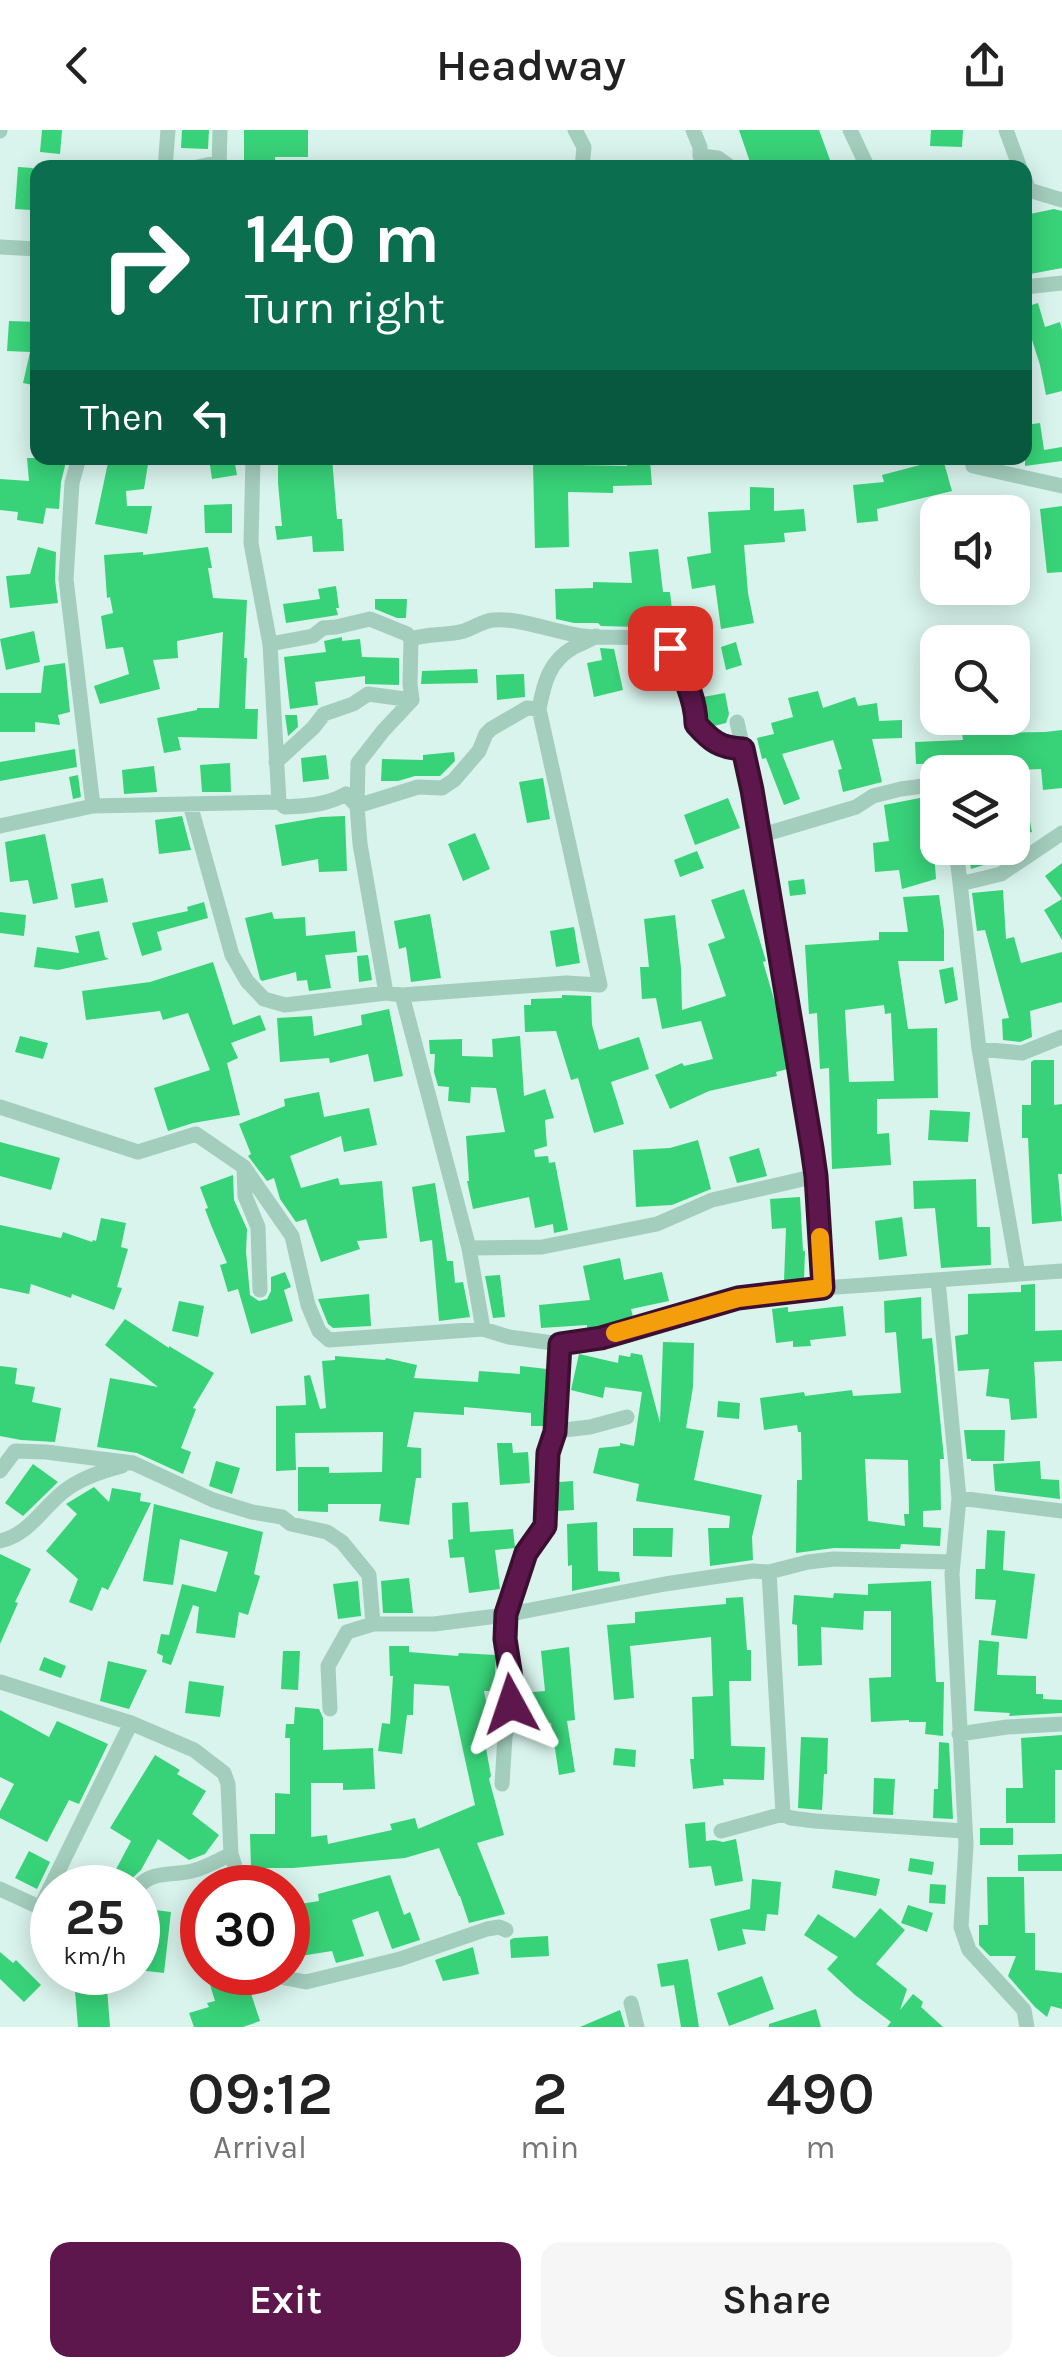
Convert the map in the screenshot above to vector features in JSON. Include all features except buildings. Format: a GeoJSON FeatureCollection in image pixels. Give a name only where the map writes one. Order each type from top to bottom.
{"type":"FeatureCollection","features":[{"type":"Feature","properties":{"kind":"street"},"geometry":{"type":"LineString","coordinates":[[166,160],[168,130]]}},
{"type":"Feature","properties":{"kind":"street"},"geometry":{"type":"LineString","coordinates":[[220,130],[220,160]]}},
{"type":"Feature","properties":{"kind":"street"},"geometry":{"type":"LineString","coordinates":[[574,130],[584,147],[583,160]]}},
{"type":"Feature","properties":{"kind":"street"},"geometry":{"type":"LineString","coordinates":[[693,130],[700,156],[721,160]]}},
{"type":"Feature","properties":{"kind":"street"},"geometry":{"type":"LineString","coordinates":[[850,130],[864,160]]}},
{"type":"Feature","properties":{"kind":"street"},"geometry":{"type":"LineString","coordinates":[[1006,130],[1017,160]]}},
{"type":"Feature","properties":{"kind":"street"},"geometry":{"type":"LineString","coordinates":[[1032,191],[1062,200]]}},
{"type":"Feature","properties":{"kind":"street"},"geometry":{"type":"LineString","coordinates":[[0,248],[30,248]]}},
{"type":"Feature","properties":{"kind":"street"},"geometry":{"type":"LineString","coordinates":[[1032,286],[1062,283]]}},
{"type":"Feature","properties":{"kind":"street"},"geometry":{"type":"LineString","coordinates":[[77,465],[72,483],[66,579],[93,806]]}},
{"type":"Feature","properties":{"kind":"street"},"geometry":{"type":"LineString","coordinates":[[253,465],[251,543],[270,644],[280,802],[285,807],[312,806],[346,794],[357,806]]}},
{"type":"Feature","properties":{"kind":"street"},"geometry":{"type":"LineString","coordinates":[[973,466],[1062,486]]}},
{"type":"Feature","properties":{"kind":"street"},"geometry":{"type":"LineString","coordinates":[[270,644],[370,619],[411,639],[412,700]]}},
{"type":"Feature","properties":{"kind":"street"},"geometry":{"type":"LineString","coordinates":[[411,639],[423,634],[461,632],[492,620],[582,636],[644,640],[670,648],[689,687],[696,724],[724,748],[743,749]]}},
{"type":"Feature","properties":{"kind":"street"},"geometry":{"type":"LineString","coordinates":[[190,804],[232,956],[264,999],[286,1005],[566,983],[600,985],[539,708],[545,679],[553,666],[573,648],[596,636]]}},
{"type":"Feature","properties":{"kind":"street"},"geometry":{"type":"LineString","coordinates":[[276,762],[324,714],[368,694],[412,700]]}},
{"type":"Feature","properties":{"kind":"street"},"geometry":{"type":"LineString","coordinates":[[412,700],[358,763],[360,844],[394,994],[468,1248],[483,1330]]}},
{"type":"Feature","properties":{"kind":"street"},"geometry":{"type":"LineString","coordinates":[[357,806],[418,788],[442,788],[479,751],[491,729],[526,708],[539,708]]}},
{"type":"Feature","properties":{"kind":"street"},"geometry":{"type":"LineString","coordinates":[[736,722],[752,790],[816,1176],[823,1288]]}},
{"type":"Feature","properties":{"kind":"street"},"geometry":{"type":"LineString","coordinates":[[759,836],[856,807],[873,796],[920,786]]}},
{"type":"Feature","properties":{"kind":"street"},"geometry":{"type":"LineString","coordinates":[[0,826],[93,806],[280,802]]}},
{"type":"Feature","properties":{"kind":"street"},"geometry":{"type":"LineString","coordinates":[[960,884],[1001,874],[1062,834]]}},
{"type":"Feature","properties":{"kind":"street"},"geometry":{"type":"LineString","coordinates":[[958,865],[978,1049],[1018,1274]]}},
{"type":"Feature","properties":{"kind":"street"},"geometry":{"type":"LineString","coordinates":[[978,1049],[1022,1053],[1062,1037]]}},
{"type":"Feature","properties":{"kind":"street"},"geometry":{"type":"LineString","coordinates":[[0,1107],[138,1152],[196,1134],[244,1167],[292,1236],[308,1304],[319,1330],[328,1340],[483,1330],[560,1344],[601,1338],[738,1298],[1062,1271]]}},
{"type":"Feature","properties":{"kind":"street"},"geometry":{"type":"LineString","coordinates":[[244,1167],[244,1196],[258,1227],[260,1290]]}},
{"type":"Feature","properties":{"kind":"street"},"geometry":{"type":"LineString","coordinates":[[468,1248],[542,1247],[656,1224],[712,1200],[816,1176]]}},
{"type":"Feature","properties":{"kind":"street"},"geometry":{"type":"LineString","coordinates":[[938,1281],[959,1498],[952,1562],[966,1845],[962,1928],[969,1950],[1024,2010],[1027,2027]]}},
{"type":"Feature","properties":{"kind":"street"},"geometry":{"type":"LineString","coordinates":[[502,1784],[512,1684],[505,1639],[506,1614],[526,1553],[545,1526],[548,1453],[555,1432],[560,1344]]}},
{"type":"Feature","properties":{"kind":"street"},"geometry":{"type":"LineString","coordinates":[[555,1432],[627,1417]]}},
{"type":"Feature","properties":{"kind":"street"},"geometry":{"type":"LineString","coordinates":[[0,1470],[15,1451],[133,1463],[213,1500],[327,1532],[342,1542],[369,1575],[373,1624]]}},
{"type":"Feature","properties":{"kind":"street"},"geometry":{"type":"LineString","coordinates":[[0,1541],[37,1520],[64,1492],[84,1479],[133,1463]]}},
{"type":"Feature","properties":{"kind":"street"},"geometry":{"type":"LineString","coordinates":[[959,1498],[1062,1511]]}},
{"type":"Feature","properties":{"kind":"street"},"geometry":{"type":"LineString","coordinates":[[330,1710],[328,1666],[347,1632],[373,1624],[434,1624],[506,1614],[682,1581],[769,1572],[834,1559],[952,1562]]}},
{"type":"Feature","properties":{"kind":"street"},"geometry":{"type":"LineString","coordinates":[[769,1572],[783,1814]]}},
{"type":"Feature","properties":{"kind":"street"},"geometry":{"type":"LineString","coordinates":[[0,1682],[130,1724],[194,1750],[224,1773],[235,1865]]}},
{"type":"Feature","properties":{"kind":"street"},"geometry":{"type":"LineString","coordinates":[[67,1865],[130,1724]]}},
{"type":"Feature","properties":{"kind":"street"},"geometry":{"type":"LineString","coordinates":[[959,1734],[1062,1724]]}},
{"type":"Feature","properties":{"kind":"street"},"geometry":{"type":"LineString","coordinates":[[721,1832],[783,1814],[876,1827],[964,1831]]}},
{"type":"Feature","properties":{"kind":"street"},"geometry":{"type":"LineString","coordinates":[[160,1874],[193,1871],[231,1854]]}},
{"type":"Feature","properties":{"kind":"street"},"geometry":{"type":"LineString","coordinates":[[0,1888],[30,1903]]}},
{"type":"Feature","properties":{"kind":"street"},"geometry":{"type":"LineString","coordinates":[[310,1981],[400,1959],[499,1926],[506,1930]]}},
{"type":"Feature","properties":{"kind":"street"},"geometry":{"type":"LineString","coordinates":[[631,2003],[636,2027]]}},
{"type":"Feature","properties":{"kind":"slow traffic"},"geometry":{"type":"LineString","coordinates":[[615,1333],[738,1298],[823,1288],[820,1237]]}},
{"type":"Feature","properties":{"kind":"route"},"geometry":{"type":"LineString","coordinates":[[511,1704],[506,1614],[526,1553],[545,1526],[548,1453],[555,1432],[560,1344],[601,1338],[738,1298],[823,1288],[816,1176],[804,1094],[743,749],[724,748],[696,724],[684,672],[670,648]]}}]}
